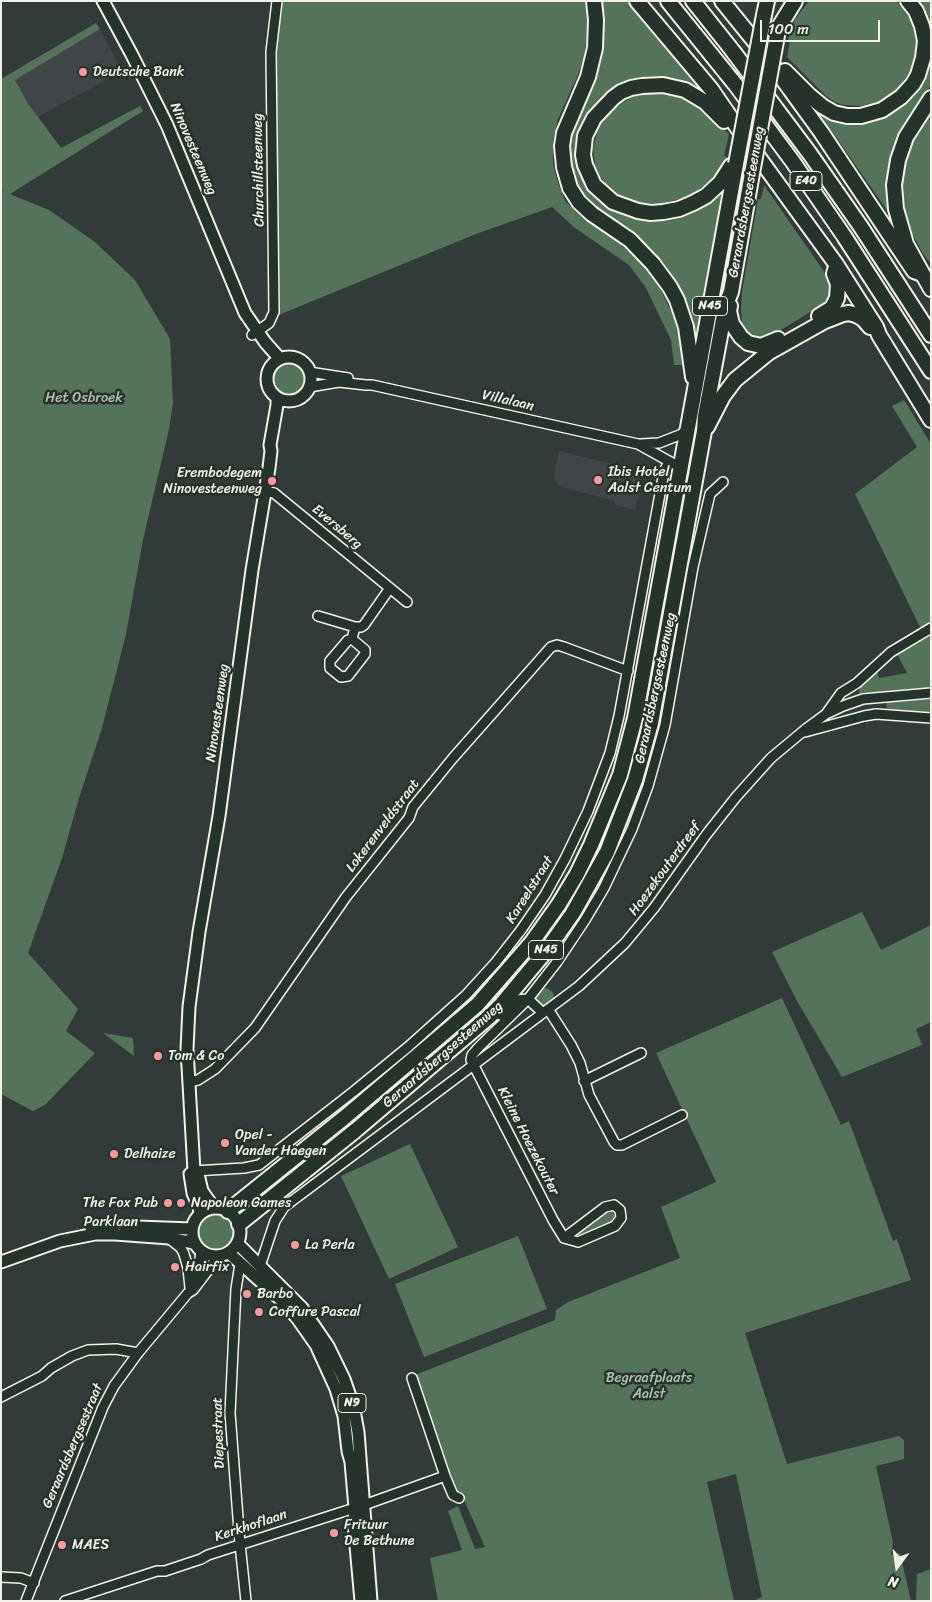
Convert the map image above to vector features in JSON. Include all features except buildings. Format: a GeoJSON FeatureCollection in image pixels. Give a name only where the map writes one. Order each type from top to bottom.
{"type":"FeatureCollection","features":[{"type":"Feature","properties":{"kind":"highway"},"geometry":{"type":"LineString","coordinates":[[594,1],[596,20],[595,48],[588,77],[564,133],[562,146],[564,167],[570,188],[579,202],[592,214],[630,240],[653,264],[670,287],[686,327],[694,395]]}},
{"type":"Feature","properties":{"kind":"highway"},"geometry":{"type":"LineString","coordinates":[[637,1],[710,89],[836,264],[931,420]]}},
{"type":"Feature","properties":{"kind":"highway","name":"E40"},"geometry":{"type":"LineString","coordinates":[[668,1],[735,84],[793,162],[844,236],[931,371]]}},
{"type":"Feature","properties":{"kind":"highway","name":"E40"},"geometry":{"type":"LineString","coordinates":[[693,1],[810,154],[861,227],[931,335]]}},
{"type":"Feature","properties":{"kind":"highway"},"geometry":{"type":"LineString","coordinates":[[722,1],[760,48],[820,132],[914,271],[922,274]]}},
{"type":"Feature","properties":{"kind":"highway","name":"Geraardsbergsesteenweg"},"geometry":{"type":"LineString","coordinates":[[239,1224],[356,1130],[501,1005],[546,951],[573,912],[607,852],[635,780],[651,723],[704,432],[710,388],[726,304],[731,292],[782,1]]}},
{"type":"Feature","properties":{"kind":"highway"},"geometry":{"type":"LineString","coordinates":[[778,28],[795,1]]}},
{"type":"Feature","properties":{"kind":"highway"},"geometry":{"type":"LineString","coordinates":[[760,48],[768,53],[810,96],[828,110],[847,116],[875,113],[889,106],[907,92],[922,65],[924,34],[919,18],[908,1]]}},
{"type":"Feature","properties":{"kind":"highway","name":"Geraardsbergsesteenweg"},"geometry":{"type":"LineString","coordinates":[[221,1209],[345,1117],[477,1005],[532,942],[559,904],[577,874],[591,845],[620,776],[639,699],[675,465],[688,427],[766,8]]}},
{"type":"Feature","properties":{"kind":"highway"},"geometry":{"type":"LineString","coordinates":[[736,164],[731,166],[713,190],[693,203],[663,212],[638,211],[613,202],[594,185],[585,165],[584,145],[588,128],[606,103],[621,92],[653,85],[686,90],[697,96],[746,140]]}},
{"type":"Feature","properties":{"kind":"highway"},"geometry":{"type":"LineString","coordinates":[[931,98],[906,136],[898,160],[894,185],[895,202],[906,244],[931,289]]}},
{"type":"Feature","properties":{"kind":"highway"},"geometry":{"type":"LineString","coordinates":[[731,292],[730,318],[738,334],[748,343],[755,346],[766,345],[832,308],[839,291],[834,274],[836,264]]}},
{"type":"Feature","properties":{"kind":"highway"},"geometry":{"type":"LineString","coordinates":[[704,432],[723,396],[735,380],[768,353],[825,321],[849,313],[863,319],[871,329],[880,335]]}},
{"type":"Feature","properties":{"kind":"main road","name":"Ninovesteenweg"},"geometry":{"type":"LineString","coordinates":[[104,1],[167,125],[245,313],[271,367]]}},
{"type":"Feature","properties":{"kind":"main road","name":"Ninovesteenweg"},"geometry":{"type":"LineString","coordinates":[[255,333],[280,359]]}},
{"type":"Feature","properties":{"kind":"main road"},"geometry":{"type":"LineString","coordinates":[[287,358],[301,361],[306,366],[311,380],[309,388],[301,397],[290,401],[277,398],[272,393],[267,380],[271,367],[280,359],[287,358]]}},
{"type":"Feature","properties":{"kind":"main road","name":"Ninovesteenweg"},"geometry":{"type":"LineString","coordinates":[[188,1082],[188,1033],[192,979],[219,816],[277,398]]}},
{"type":"Feature","properties":{"kind":"main road","name":"Ninovesteenweg"},"geometry":{"type":"LineString","coordinates":[[271,451],[275,446],[282,417],[290,401]]}},
{"type":"Feature","properties":{"kind":"main road"},"geometry":{"type":"LineString","coordinates":[[188,1082],[194,1171],[198,1174],[202,1191],[221,1209],[235,1217],[241,1228],[238,1244],[224,1255],[211,1256],[198,1247],[192,1229],[200,1214],[207,1210],[221,1209]]}},
{"type":"Feature","properties":{"kind":"main road"},"geometry":{"type":"LineString","coordinates":[[194,1171],[190,1174],[192,1190],[200,1214]]}},
{"type":"Feature","properties":{"kind":"main road","name":"Parklaan"},"geometry":{"type":"LineString","coordinates":[[1,1254],[55,1234],[90,1228],[110,1226],[192,1229]]}},
{"type":"Feature","properties":{"kind":"main road","name":"Parklaan"},"geometry":{"type":"LineString","coordinates":[[1,1262],[47,1244],[95,1234],[169,1238],[198,1247]]}},
{"type":"Feature","properties":{"kind":"main road","name":"N9"},"geometry":{"type":"LineString","coordinates":[[238,1244],[302,1308],[328,1346],[344,1379],[358,1432],[360,1506],[354,1524],[361,1601]]}},
{"type":"Feature","properties":{"kind":"main road","name":"N9"},"geometry":{"type":"LineString","coordinates":[[224,1255],[240,1264],[280,1299],[297,1318],[323,1358],[336,1389],[344,1416],[348,1452],[360,1506],[371,1601]]}},
{"type":"Feature","properties":{"kind":"street","name":"Churchillsteenweg"},"geometry":{"type":"LineString","coordinates":[[255,333],[270,323],[274,312],[270,52],[277,1]]}},
{"type":"Feature","properties":{"kind":"street","name":"Villalaan"},"geometry":{"type":"LineString","coordinates":[[309,372],[345,380],[367,381],[372,385],[638,444],[659,443],[684,433],[688,427]]}},
{"type":"Feature","properties":{"kind":"street","name":"Villalaan"},"geometry":{"type":"LineString","coordinates":[[309,388],[345,380]]}},
{"type":"Feature","properties":{"kind":"street","name":"Villalaan"},"geometry":{"type":"LineString","coordinates":[[638,444],[675,465]]}},
{"type":"Feature","properties":{"kind":"street","name":"Kareelstraat"},"geometry":{"type":"LineString","coordinates":[[194,1171],[244,1168],[259,1165],[408,1047],[466,995],[496,962],[521,930],[565,859],[588,811],[610,753],[628,671],[664,472],[675,465]]}},
{"type":"Feature","properties":{"kind":"street","name":"Hoezekouterdreef"},"geometry":{"type":"LineString","coordinates":[[473,1060],[543,980],[585,920],[604,888],[632,829],[648,786],[665,725],[693,567],[710,494],[723,482]]}},
{"type":"Feature","properties":{"kind":"street","name":"Eversberg"},"geometry":{"type":"LineString","coordinates":[[265,491],[274,493],[407,602]]}},
{"type":"Feature","properties":{"kind":"street"},"geometry":{"type":"LineString","coordinates":[[318,616],[361,627],[390,588]]}},
{"type":"Feature","properties":{"kind":"street"},"geometry":{"type":"LineString","coordinates":[[352,639],[355,627]]}},
{"type":"Feature","properties":{"kind":"street","name":"Hoezekouterdreef"},"geometry":{"type":"LineString","coordinates":[[826,714],[841,693],[857,682],[891,652],[931,628]]}},
{"type":"Feature","properties":{"kind":"street","name":"Lokerenveldstraat"},"geometry":{"type":"LineString","coordinates":[[188,1082],[198,1080],[215,1069],[255,1028],[346,897],[408,818],[413,807],[459,751],[551,647],[557,645],[564,647],[628,671]]}},
{"type":"Feature","properties":{"kind":"street","name":"Hoezekouterdreef"},"geometry":{"type":"LineString","coordinates":[[260,1266],[275,1221],[284,1207],[473,1060],[546,1011],[593,974],[625,943],[654,908],[706,835],[770,758],[826,714],[863,699],[931,694]]}},
{"type":"Feature","properties":{"kind":"street","name":"Hoezekouterdreef"},"geometry":{"type":"LineString","coordinates":[[800,733],[876,714],[931,718]]}},
{"type":"Feature","properties":{"kind":"street"},"geometry":{"type":"LineString","coordinates":[[489,1017],[501,1015],[518,999],[528,998],[546,1011],[571,1044],[580,1063],[588,1095],[614,1142],[619,1145],[682,1115]]}},
{"type":"Feature","properties":{"kind":"street"},"geometry":{"type":"LineString","coordinates":[[584,1081],[641,1053]]}},
{"type":"Feature","properties":{"kind":"street","name":"Kleine Hoezekouter"},"geometry":{"type":"LineString","coordinates":[[473,1060],[481,1081],[564,1238]]}},
{"type":"Feature","properties":{"kind":"street"},"geometry":{"type":"LineString","coordinates":[[614,1205],[620,1210],[621,1218],[615,1226],[578,1242],[564,1238],[605,1207],[614,1205]]}},
{"type":"Feature","properties":{"kind":"street"},"geometry":{"type":"LineString","coordinates":[[169,1238],[181,1248],[184,1254],[188,1268],[189,1290]]}},
{"type":"Feature","properties":{"kind":"street","name":"Geraardsbergsestraat"},"geometry":{"type":"LineString","coordinates":[[26,1601],[103,1407],[114,1386],[138,1353],[189,1290],[198,1272],[198,1247]]}},
{"type":"Feature","properties":{"kind":"street","name":"Geraardsbergsestraat"},"geometry":{"type":"LineString","coordinates":[[189,1290],[194,1290],[224,1255]]}},
{"type":"Feature","properties":{"kind":"street","name":"Diepestraat"},"geometry":{"type":"LineString","coordinates":[[240,1264],[236,1289],[230,1413],[246,1601]]}},
{"type":"Feature","properties":{"kind":"street"},"geometry":{"type":"LineString","coordinates":[[1,1397],[42,1376],[51,1368],[72,1356],[88,1350],[116,1349],[138,1353]]}},
{"type":"Feature","properties":{"kind":"street"},"geometry":{"type":"LineString","coordinates":[[412,1378],[445,1476],[453,1495],[459,1498]]}},
{"type":"Feature","properties":{"kind":"street","name":"Kerkhoflaan"},"geometry":{"type":"LineString","coordinates":[[66,1601],[157,1571],[165,1571],[445,1476]]}},
{"type":"Feature","properties":{"kind":"street"},"geometry":{"type":"LineString","coordinates":[[1,1577],[21,1578],[34,1583]]}},
{"type":"Feature","properties":{"kind":"shaded area"},"geometry":{"type":"Polygon","coordinates":[[[100,29],[122,71],[38,117],[27,102],[15,79],[100,29]]]}},
{"type":"Feature","properties":{"kind":"shaded area","name":"Ibis Hotel Aalst Centum"},"geometry":{"type":"Polygon","coordinates":[[[559,451],[633,469],[642,482],[635,510],[615,505],[615,501],[558,486],[554,477],[559,451]]]}},
{"type":"Feature","properties":{"kind":"green space"},"geometry":{"type":"Polygon","coordinates":[[[281,1],[585,1],[588,26],[584,57],[558,119],[553,140],[553,164],[558,183],[565,201],[578,214],[640,260],[658,284],[672,313],[682,345],[682,365],[674,365],[671,340],[646,288],[629,265],[575,228],[552,207],[476,234],[276,316],[274,53],[281,1]]]}},
{"type":"Feature","properties":{"kind":"green space"},"geometry":{"type":"Polygon","coordinates":[[[601,1],[630,1],[709,97],[696,89],[608,95],[597,104],[585,123],[595,194],[601,201],[614,209],[637,218],[664,219],[695,210],[710,202],[721,189],[724,192],[697,346],[695,345],[677,286],[665,264],[638,237],[587,201],[580,192],[569,167],[568,151],[570,136],[602,20],[601,1]]]}},
{"type":"Feature","properties":{"kind":"green space"},"geometry":{"type":"Polygon","coordinates":[[[809,1],[896,1],[909,17],[916,38],[915,60],[911,73],[900,87],[878,102],[861,106],[844,105],[826,96],[787,57],[791,29],[795,19],[809,1]]]}},
{"type":"Feature","properties":{"kind":"green space"},"geometry":{"type":"Polygon","coordinates":[[[916,1],[930,1],[931,3],[931,85],[901,131],[890,162],[889,185],[893,219],[838,140],[808,101],[841,120],[917,89],[928,69],[930,46],[916,1]]]}},
{"type":"Feature","properties":{"kind":"green space","name":"Het Osbroek"},"geometry":{"type":"Polygon","coordinates":[[[96,23],[100,29],[15,80],[27,102],[61,148],[140,106],[143,111],[10,194],[49,210],[95,242],[135,280],[170,339],[173,403],[169,429],[143,540],[126,634],[102,728],[62,858],[28,953],[78,1009],[66,1031],[95,1053],[46,1104],[33,1111],[1,1094],[1,190],[4,191],[1,188],[1,79],[96,23]]]}},
{"type":"Feature","properties":{"kind":"green space"},"geometry":{"type":"Polygon","coordinates":[[[644,93],[674,95],[688,101],[705,112],[729,134],[724,156],[727,157],[726,162],[711,180],[684,198],[660,204],[634,202],[621,197],[611,190],[598,174],[593,149],[598,128],[605,117],[615,108],[633,96],[644,93]]]}},
{"type":"Feature","properties":{"kind":"green space"},"geometry":{"type":"Polygon","coordinates":[[[931,112],[931,264],[923,254],[910,229],[905,212],[903,183],[904,167],[913,139],[931,112]]]}},
{"type":"Feature","properties":{"kind":"green space"},"geometry":{"type":"Polygon","coordinates":[[[764,185],[831,282],[832,289],[831,295],[825,303],[771,336],[759,338],[745,329],[742,323],[741,311],[742,292],[758,199],[761,199],[764,185]]]}},
{"type":"Feature","properties":{"kind":"green space"},"geometry":{"type":"Polygon","coordinates":[[[289,363],[301,368],[306,380],[301,392],[289,397],[277,392],[272,380],[277,368],[289,363]]]}},
{"type":"Feature","properties":{"kind":"green space"},"geometry":{"type":"Polygon","coordinates":[[[904,400],[931,444],[931,624],[921,629],[855,494],[917,447],[892,406],[904,400]]]}},
{"type":"Feature","properties":{"kind":"green space"},"geometry":{"type":"Polygon","coordinates":[[[931,630],[931,690],[860,695],[858,686],[877,670],[879,678],[907,673],[896,652],[931,630]]]}},
{"type":"Feature","properties":{"kind":"green space"},"geometry":{"type":"Polygon","coordinates":[[[931,699],[931,716],[887,710],[886,701],[931,699]]]}},
{"type":"Feature","properties":{"kind":"green space"},"geometry":{"type":"Polygon","coordinates":[[[862,912],[881,950],[931,925],[931,1022],[916,1029],[922,1045],[842,1077],[797,1001],[772,952],[862,912]]]}},
{"type":"Feature","properties":{"kind":"green space"},"geometry":{"type":"Polygon","coordinates":[[[545,988],[551,991],[554,997],[551,1003],[545,1006],[539,1003],[536,997],[539,991],[545,988]]]}},
{"type":"Feature","properties":{"kind":"green space","name":"Begraafplaats Aalst"},"geometry":{"type":"Polygon","coordinates":[[[782,998],[841,1125],[849,1121],[893,1241],[897,1239],[911,1280],[745,1333],[787,1464],[899,1436],[904,1440],[904,1459],[876,1466],[893,1542],[891,1555],[900,1553],[911,1601],[753,1601],[762,1597],[736,1474],[707,1482],[734,1601],[438,1601],[430,1558],[462,1550],[448,1511],[458,1506],[475,1549],[485,1547],[460,1491],[454,1493],[415,1375],[555,1320],[556,1310],[568,1302],[680,1258],[661,1207],[716,1182],[656,1053],[782,998]]]}},
{"type":"Feature","properties":{"kind":"green space"},"geometry":{"type":"Polygon","coordinates":[[[103,1033],[133,1038],[134,1056],[103,1033]]]}},
{"type":"Feature","properties":{"kind":"green space"},"geometry":{"type":"Polygon","coordinates":[[[410,1144],[458,1247],[389,1279],[341,1176],[410,1144]]]}},
{"type":"Feature","properties":{"kind":"green space"},"geometry":{"type":"Polygon","coordinates":[[[606,1209],[611,1210],[615,1216],[615,1222],[579,1237],[574,1236],[575,1233],[606,1209]]]}},
{"type":"Feature","properties":{"kind":"green space"},"geometry":{"type":"Polygon","coordinates":[[[216,1215],[229,1220],[234,1233],[229,1246],[216,1251],[203,1246],[198,1233],[203,1220],[216,1215]]]}},
{"type":"Feature","properties":{"kind":"green space"},"geometry":{"type":"Polygon","coordinates":[[[518,1236],[547,1309],[424,1357],[395,1284],[518,1236]]]}},
{"type":"Feature","properties":{"kind":"green space"},"geometry":{"type":"Polygon","coordinates":[[[931,1569],[931,1601],[916,1601],[917,1574],[931,1569]]]}},
{"type":"Feature","properties":{"kind":"place","name":"Deutsche Bank"},"geometry":{"type":"Point","coordinates":[83,72]}},
{"type":"Feature","properties":{"kind":"place","name":"Ibis Hotel Aalst Centum"},"geometry":{"type":"Point","coordinates":[598,480]}},
{"type":"Feature","properties":{"kind":"place","name":"Erembodegem Ninovesteenweg"},"geometry":{"type":"Point","coordinates":[272,481]}},
{"type":"Feature","properties":{"kind":"place","name":"Tom & Co"},"geometry":{"type":"Point","coordinates":[158,1056]}},
{"type":"Feature","properties":{"kind":"place","name":"Opel - Vander Haegen"},"geometry":{"type":"Point","coordinates":[225,1143]}},
{"type":"Feature","properties":{"kind":"place","name":"Delhaize"},"geometry":{"type":"Point","coordinates":[114,1154]}},
{"type":"Feature","properties":{"kind":"place","name":"The Fox Pub"},"geometry":{"type":"Point","coordinates":[168,1203]}},
{"type":"Feature","properties":{"kind":"place","name":"Napoleon Games"},"geometry":{"type":"Point","coordinates":[181,1203]}},
{"type":"Feature","properties":{"kind":"place","name":"La Perla"},"geometry":{"type":"Point","coordinates":[295,1245]}},
{"type":"Feature","properties":{"kind":"place","name":"Hairfix"},"geometry":{"type":"Point","coordinates":[175,1267]}},
{"type":"Feature","properties":{"kind":"place","name":"Barbo"},"geometry":{"type":"Point","coordinates":[247,1294]}},
{"type":"Feature","properties":{"kind":"place","name":"Coffure Pascal"},"geometry":{"type":"Point","coordinates":[259,1312]}},
{"type":"Feature","properties":{"kind":"place","name":"Frituur De Bethune"},"geometry":{"type":"Point","coordinates":[334,1533]}},
{"type":"Feature","properties":{"kind":"place","name":"MAES"},"geometry":{"type":"Point","coordinates":[62,1545]}}]}
